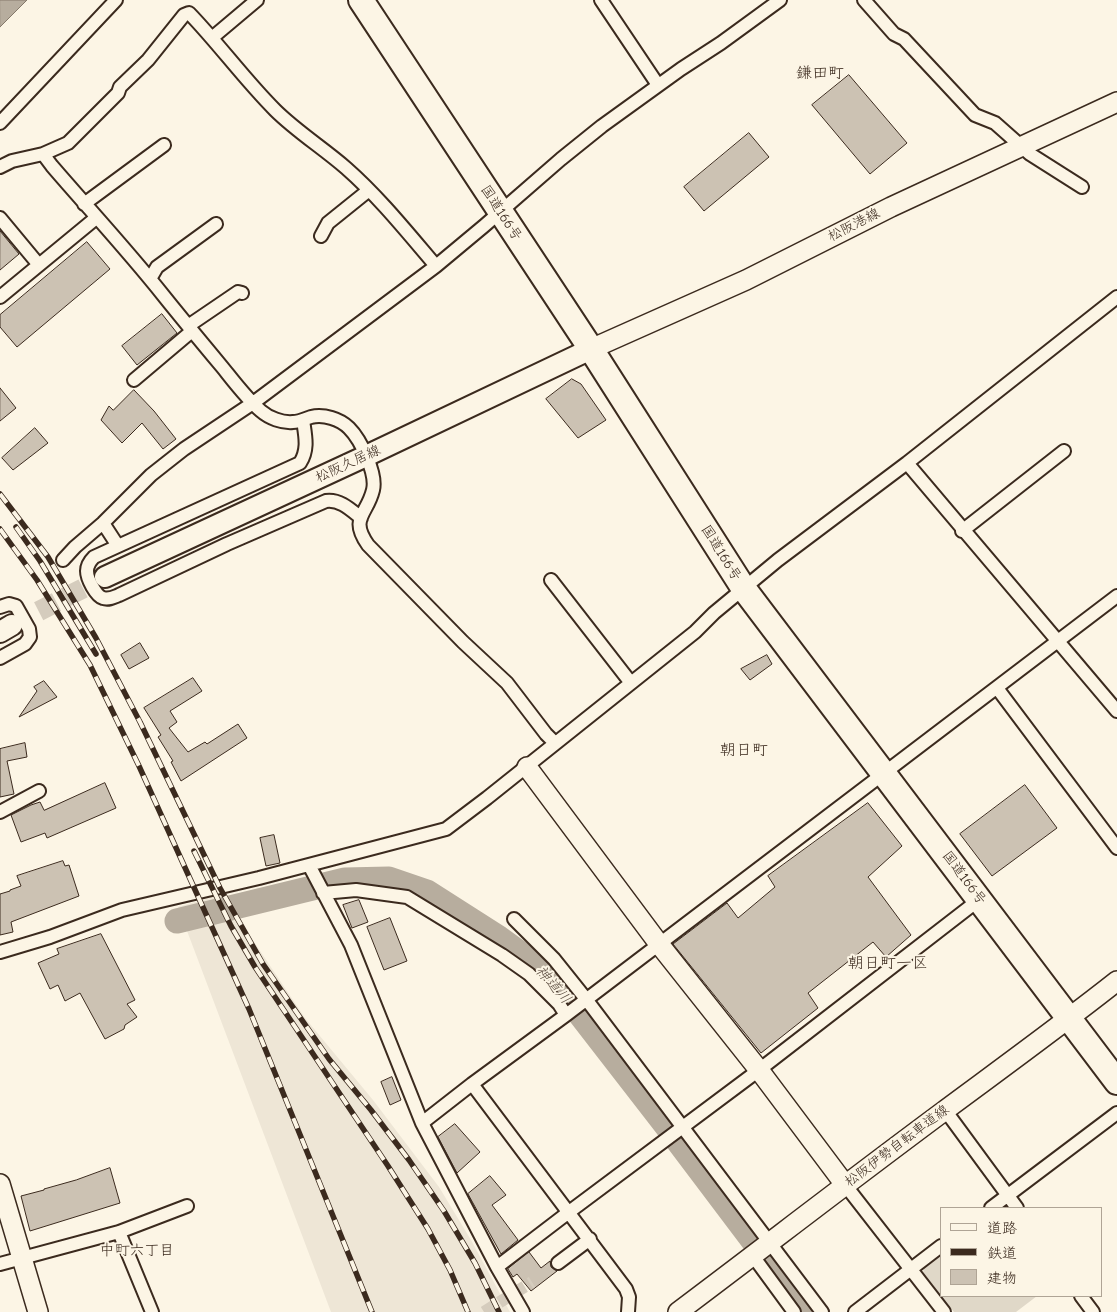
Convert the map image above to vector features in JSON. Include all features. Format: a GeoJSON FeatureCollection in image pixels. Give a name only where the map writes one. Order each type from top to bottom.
{"type":"FeatureCollection","features":[{"type":"Feature","properties":{"kind":"highway","name":"国道166号"},"geometry":{"type":"LineString","coordinates":[[361,0],[591,349],[744,589],[1117,1082]]}},
{"type":"Feature","properties":{"kind":"main road","name":"松阪港線"},"geometry":{"type":"LineString","coordinates":[[591,349],[746,280],[891,207],[1117,102]]}},
{"type":"Feature","properties":{"kind":"main road","name":"松阪久居線"},"geometry":{"type":"LineString","coordinates":[[104,577],[366,456],[591,349]]}},
{"type":"Feature","properties":{"kind":"main road"},"geometry":{"type":"LineString","coordinates":[[526,767],[659,944],[846,1186]]}},
{"type":"Feature","properties":{"kind":"main road","name":"松阪伊勢自転車道線"},"geometry":{"type":"LineString","coordinates":[[678,1312],[1117,981]]}},
{"type":"Feature","properties":{"kind":"main road"},"geometry":{"type":"LineString","coordinates":[[0,1184],[38,1312]]}},
{"type":"Feature","properties":{"kind":"street"},"geometry":{"type":"LineString","coordinates":[[0,123],[116,0]]}},
{"type":"Feature","properties":{"kind":"street"},"geometry":{"type":"LineString","coordinates":[[213,37],[258,0]]}},
{"type":"Feature","properties":{"kind":"street"},"geometry":{"type":"LineString","coordinates":[[601,0],[658,85]]}},
{"type":"Feature","properties":{"kind":"street"},"geometry":{"type":"LineString","coordinates":[[63,560],[151,475],[209,431],[254,403],[436,266],[561,159],[658,85],[721,43],[780,0]]}},
{"type":"Feature","properties":{"kind":"street"},"geometry":{"type":"LineString","coordinates":[[864,0],[894,34],[904,39],[975,115],[995,123],[1022,147],[1082,187]]}},
{"type":"Feature","properties":{"kind":"street"},"geometry":{"type":"LineString","coordinates":[[0,167],[12,161],[44,154],[68,143],[118,93],[120,87],[152,55],[184,15],[189,13],[213,37],[247,80],[276,111],[345,167],[369,190],[436,266]]}},
{"type":"Feature","properties":{"kind":"street"},"geometry":{"type":"LineString","coordinates":[[84,204],[164,145]]}},
{"type":"Feature","properties":{"kind":"street"},"geometry":{"type":"LineString","coordinates":[[44,154],[190,329],[262,411],[275,419],[291,423],[321,416],[331,418],[352,431],[366,456],[372,474],[374,489],[361,518],[360,534],[368,545],[463,642],[507,684],[555,743]]}},
{"type":"Feature","properties":{"kind":"street"},"geometry":{"type":"LineString","coordinates":[[321,236],[328,223],[369,190]]}},
{"type":"Feature","properties":{"kind":"street"},"geometry":{"type":"LineString","coordinates":[[0,218],[39,265]]}},
{"type":"Feature","properties":{"kind":"street"},"geometry":{"type":"LineString","coordinates":[[0,297],[96,218]]}},
{"type":"Feature","properties":{"kind":"street"},"geometry":{"type":"LineString","coordinates":[[150,279],[157,267],[216,224]]}},
{"type":"Feature","properties":{"kind":"street"},"geometry":{"type":"LineString","coordinates":[[134,380],[190,329],[238,292],[242,293]]}},
{"type":"Feature","properties":{"kind":"street"},"geometry":{"type":"LineString","coordinates":[[0,952],[50,937],[122,910],[260,878],[446,828],[526,767],[695,632],[714,613],[778,560],[907,463],[1117,296]]}},
{"type":"Feature","properties":{"kind":"street"},"geometry":{"type":"LineString","coordinates":[[303,420],[306,451],[300,463],[94,557],[88,564],[88,576],[96,592],[109,599],[227,544],[326,501],[331,500],[340,503],[361,518]]}},
{"type":"Feature","properties":{"kind":"street"},"geometry":{"type":"LineString","coordinates":[[962,531],[1064,451]]}},
{"type":"Feature","properties":{"kind":"street"},"geometry":{"type":"LineString","coordinates":[[907,463],[962,531],[1117,711]]}},
{"type":"Feature","properties":{"kind":"street"},"geometry":{"type":"LineString","coordinates":[[103,523],[118,546]]}},
{"type":"Feature","properties":{"kind":"street"},"geometry":{"type":"LineString","coordinates":[[551,580],[631,683]]}},
{"type":"Feature","properties":{"kind":"street"},"geometry":{"type":"LineString","coordinates":[[422,1124],[472,1084],[568,1014],[1117,596]]}},
{"type":"Feature","properties":{"kind":"street"},"geometry":{"type":"LineString","coordinates":[[0,607],[9,604],[16,606],[29,629],[30,637],[25,644],[0,658]]}},
{"type":"Feature","properties":{"kind":"street"},"geometry":{"type":"LineString","coordinates":[[997,688],[1117,848]]}},
{"type":"Feature","properties":{"kind":"street"},"geometry":{"type":"LineString","coordinates":[[0,812],[39,791]]}},
{"type":"Feature","properties":{"kind":"street"},"geometry":{"type":"LineString","coordinates":[[309,865],[350,945],[422,1124],[497,1267],[523,1312]]}},
{"type":"Feature","properties":{"kind":"street"},"geometry":{"type":"LineString","coordinates":[[323,893],[356,890],[407,896],[529,974],[568,1014]]}},
{"type":"Feature","properties":{"kind":"street"},"geometry":{"type":"LineString","coordinates":[[497,1267],[980,899]]}},
{"type":"Feature","properties":{"kind":"street"},"geometry":{"type":"LineString","coordinates":[[514,919],[554,959],[680,1128],[771,1243],[822,1312]]}},
{"type":"Feature","properties":{"kind":"street"},"geometry":{"type":"LineString","coordinates":[[472,1084],[626,1289],[628,1293],[628,1312]]}},
{"type":"Feature","properties":{"kind":"street"},"geometry":{"type":"LineString","coordinates":[[945,1110],[1016,1207]]}},
{"type":"Feature","properties":{"kind":"street"},"geometry":{"type":"LineString","coordinates":[[992,1207],[1117,1113]]}},
{"type":"Feature","properties":{"kind":"street"},"geometry":{"type":"LineString","coordinates":[[846,1186],[944,1312]]}},
{"type":"Feature","properties":{"kind":"street"},"geometry":{"type":"LineString","coordinates":[[0,1264],[119,1232],[187,1206]]}},
{"type":"Feature","properties":{"kind":"street"},"geometry":{"type":"LineString","coordinates":[[119,1232],[152,1312]]}},
{"type":"Feature","properties":{"kind":"street"},"geometry":{"type":"LineString","coordinates":[[558,1262],[590,1239]]}},
{"type":"Feature","properties":{"kind":"street"},"geometry":{"type":"LineString","coordinates":[[854,1312],[940,1247]]}},
{"type":"Feature","properties":{"kind":"street"},"geometry":{"type":"LineString","coordinates":[[752,1256],[794,1312]]}},
{"type":"Feature","properties":{"kind":"street"},"geometry":{"type":"LineString","coordinates":[[1082,1297],[1093,1312]]}},
{"type":"Feature","properties":{"kind":"shaded area"},"geometry":{"type":"Polygon","coordinates":[[[0,0],[27,0],[0,27],[0,0]]]}},
{"type":"Feature","properties":{"kind":"shaded area"},"geometry":{"type":"Polygon","coordinates":[[[222,894],[305,1018],[373,1100],[439,1187],[471,1240],[510,1312],[331,1312],[178,907],[222,894]]]}},
{"type":"Feature","properties":{"kind":"shaded area"},"geometry":{"type":"Polygon","coordinates":[[[940,1253],[940,1294],[923,1272],[925,1264],[940,1253]]]}},
{"type":"Feature","properties":{"kind":"shaded area"},"geometry":{"type":"Polygon","coordinates":[[[942,1297],[1036,1297],[1016,1312],[954,1312],[942,1297]]]}},
{"type":"Feature","properties":{"kind":"building"},"geometry":{"type":"Polygon","coordinates":[[[849,75],[907,143],[870,174],[812,105],[849,75]]]}},
{"type":"Feature","properties":{"kind":"building"},"geometry":{"type":"Polygon","coordinates":[[[749,133],[769,157],[704,211],[684,187],[749,133]]]}},
{"type":"Feature","properties":{"kind":"building"},"geometry":{"type":"Polygon","coordinates":[[[0,231],[19,254],[0,270],[0,231]]]}},
{"type":"Feature","properties":{"kind":"building"},"geometry":{"type":"Polygon","coordinates":[[[87,242],[110,269],[17,347],[0,327],[0,315],[87,242]]]}},
{"type":"Feature","properties":{"kind":"building"},"geometry":{"type":"Polygon","coordinates":[[[162,314],[177,333],[137,365],[122,346],[162,314]]]}},
{"type":"Feature","properties":{"kind":"building"},"geometry":{"type":"Polygon","coordinates":[[[572,379],[581,384],[606,420],[578,438],[546,399],[572,379]]]}},
{"type":"Feature","properties":{"kind":"building"},"geometry":{"type":"Polygon","coordinates":[[[0,388],[16,408],[0,421],[0,388]]]}},
{"type":"Feature","properties":{"kind":"building"},"geometry":{"type":"Polygon","coordinates":[[[134,390],[154,411],[176,439],[163,449],[142,423],[122,443],[101,420],[109,406],[113,410],[134,390]]]}},
{"type":"Feature","properties":{"kind":"building"},"geometry":{"type":"Polygon","coordinates":[[[35,428],[48,443],[13,470],[2,458],[35,428]]]}},
{"type":"Feature","properties":{"kind":"building"},"geometry":{"type":"Polygon","coordinates":[[[140,643],[149,658],[129,669],[121,655],[140,643]]]}},
{"type":"Feature","properties":{"kind":"building"},"geometry":{"type":"Polygon","coordinates":[[[767,655],[772,664],[750,680],[741,669],[767,655]]]}},
{"type":"Feature","properties":{"kind":"building"},"geometry":{"type":"Polygon","coordinates":[[[193,678],[202,691],[170,711],[177,722],[169,728],[188,752],[205,742],[207,744],[238,724],[247,738],[181,781],[171,762],[173,761],[158,737],[161,735],[144,708],[193,678]]]}},
{"type":"Feature","properties":{"kind":"building"},"geometry":{"type":"Polygon","coordinates":[[[44,681],[57,697],[19,717],[37,691],[34,687],[44,681]]]}},
{"type":"Feature","properties":{"kind":"building"},"geometry":{"type":"Polygon","coordinates":[[[25,743],[27,757],[7,761],[14,794],[0,797],[0,749],[25,743]]]}},
{"type":"Feature","properties":{"kind":"building"},"geometry":{"type":"Polygon","coordinates":[[[105,783],[116,808],[47,838],[45,833],[21,842],[11,815],[40,802],[44,810],[105,783]]]}},
{"type":"Feature","properties":{"kind":"building"},"geometry":{"type":"Polygon","coordinates":[[[1025,785],[1057,828],[992,876],[960,834],[1025,785]]]}},
{"type":"Feature","properties":{"kind":"building"},"geometry":{"type":"Polygon","coordinates":[[[868,803],[902,846],[868,877],[911,935],[886,957],[873,942],[808,993],[818,1008],[761,1053],[673,944],[727,903],[738,918],[775,887],[768,876],[868,803]]]}},
{"type":"Feature","properties":{"kind":"building"},"geometry":{"type":"Polygon","coordinates":[[[274,835],[280,863],[266,866],[260,838],[274,835]]]}},
{"type":"Feature","properties":{"kind":"building"},"geometry":{"type":"Polygon","coordinates":[[[63,861],[65,866],[69,865],[79,896],[11,922],[13,932],[0,935],[0,894],[21,886],[17,876],[63,861]]]}},
{"type":"Feature","properties":{"kind":"building"},"geometry":{"type":"Polygon","coordinates":[[[359,900],[368,922],[352,928],[343,905],[359,900]]]}},
{"type":"Feature","properties":{"kind":"building"},"geometry":{"type":"Polygon","coordinates":[[[390,918],[407,961],[384,970],[367,927],[390,918]]]}},
{"type":"Feature","properties":{"kind":"building"},"geometry":{"type":"Polygon","coordinates":[[[101,934],[135,1000],[127,1004],[137,1017],[125,1025],[124,1029],[105,1039],[80,993],[65,1001],[58,985],[50,989],[38,963],[59,954],[57,949],[101,934]]]}},
{"type":"Feature","properties":{"kind":"building"},"geometry":{"type":"Polygon","coordinates":[[[392,1077],[401,1100],[390,1105],[381,1082],[392,1077]]]}},
{"type":"Feature","properties":{"kind":"building"},"geometry":{"type":"Polygon","coordinates":[[[455,1124],[480,1152],[457,1173],[438,1137],[455,1124]]]}},
{"type":"Feature","properties":{"kind":"building"},"geometry":{"type":"Polygon","coordinates":[[[110,1168],[120,1203],[30,1231],[21,1196],[110,1168]]]}},
{"type":"Feature","properties":{"kind":"building"},"geometry":{"type":"Polygon","coordinates":[[[490,1176],[506,1195],[492,1205],[518,1240],[501,1254],[468,1194],[490,1176]]]}},
{"type":"Feature","properties":{"kind":"building"},"geometry":{"type":"Polygon","coordinates":[[[529,1252],[541,1268],[550,1261],[551,1267],[557,1271],[531,1291],[517,1274],[513,1277],[508,1269],[529,1252]]]}},
{"type":"Feature","properties":{"kind":"waterway","name":"神道川"},"geometry":{"type":"LineString","coordinates":[[177,921],[345,880],[389,879],[427,892],[499,938],[539,967],[580,1014],[807,1312]]}},
{"type":"Feature","properties":{"kind":"tunnel"},"geometry":{"type":"LineString","coordinates":[[12,625],[105,577]]}},
{"type":"Feature","properties":{"kind":"tunnel"},"geometry":{"type":"LineString","coordinates":[[484,1312],[532,1282]]}},
{"type":"Feature","properties":{"kind":"railway"},"geometry":{"type":"LineString","coordinates":[[0,494],[48,557],[96,638],[140,722],[220,888],[263,964],[329,1059],[409,1160],[444,1211],[475,1263],[499,1312]]}},
{"type":"Feature","properties":{"kind":"railway"},"geometry":{"type":"LineString","coordinates":[[16,527],[40,561],[96,654]]}},
{"type":"Feature","properties":{"kind":"railway"},"geometry":{"type":"LineString","coordinates":[[0,529],[37,580],[90,665],[139,766],[249,1009],[372,1312]]}},
{"type":"Feature","properties":{"kind":"railway"},"geometry":{"type":"LineString","coordinates":[[194,851],[231,926],[255,967],[428,1229],[450,1270],[468,1312]]}},
{"type":"Feature","properties":{"kind":"district","name":"鎌田町"},"geometry":{"type":"Point","coordinates":[820,73]}},
{"type":"Feature","properties":{"kind":"district","name":"朝日町"},"geometry":{"type":"Point","coordinates":[744,750]}},
{"type":"Feature","properties":{"kind":"district","name":"朝日町一区"},"geometry":{"type":"Point","coordinates":[888,963]}},
{"type":"Feature","properties":{"kind":"district","name":"中町六丁目"},"geometry":{"type":"Point","coordinates":[137,1251]}}]}
